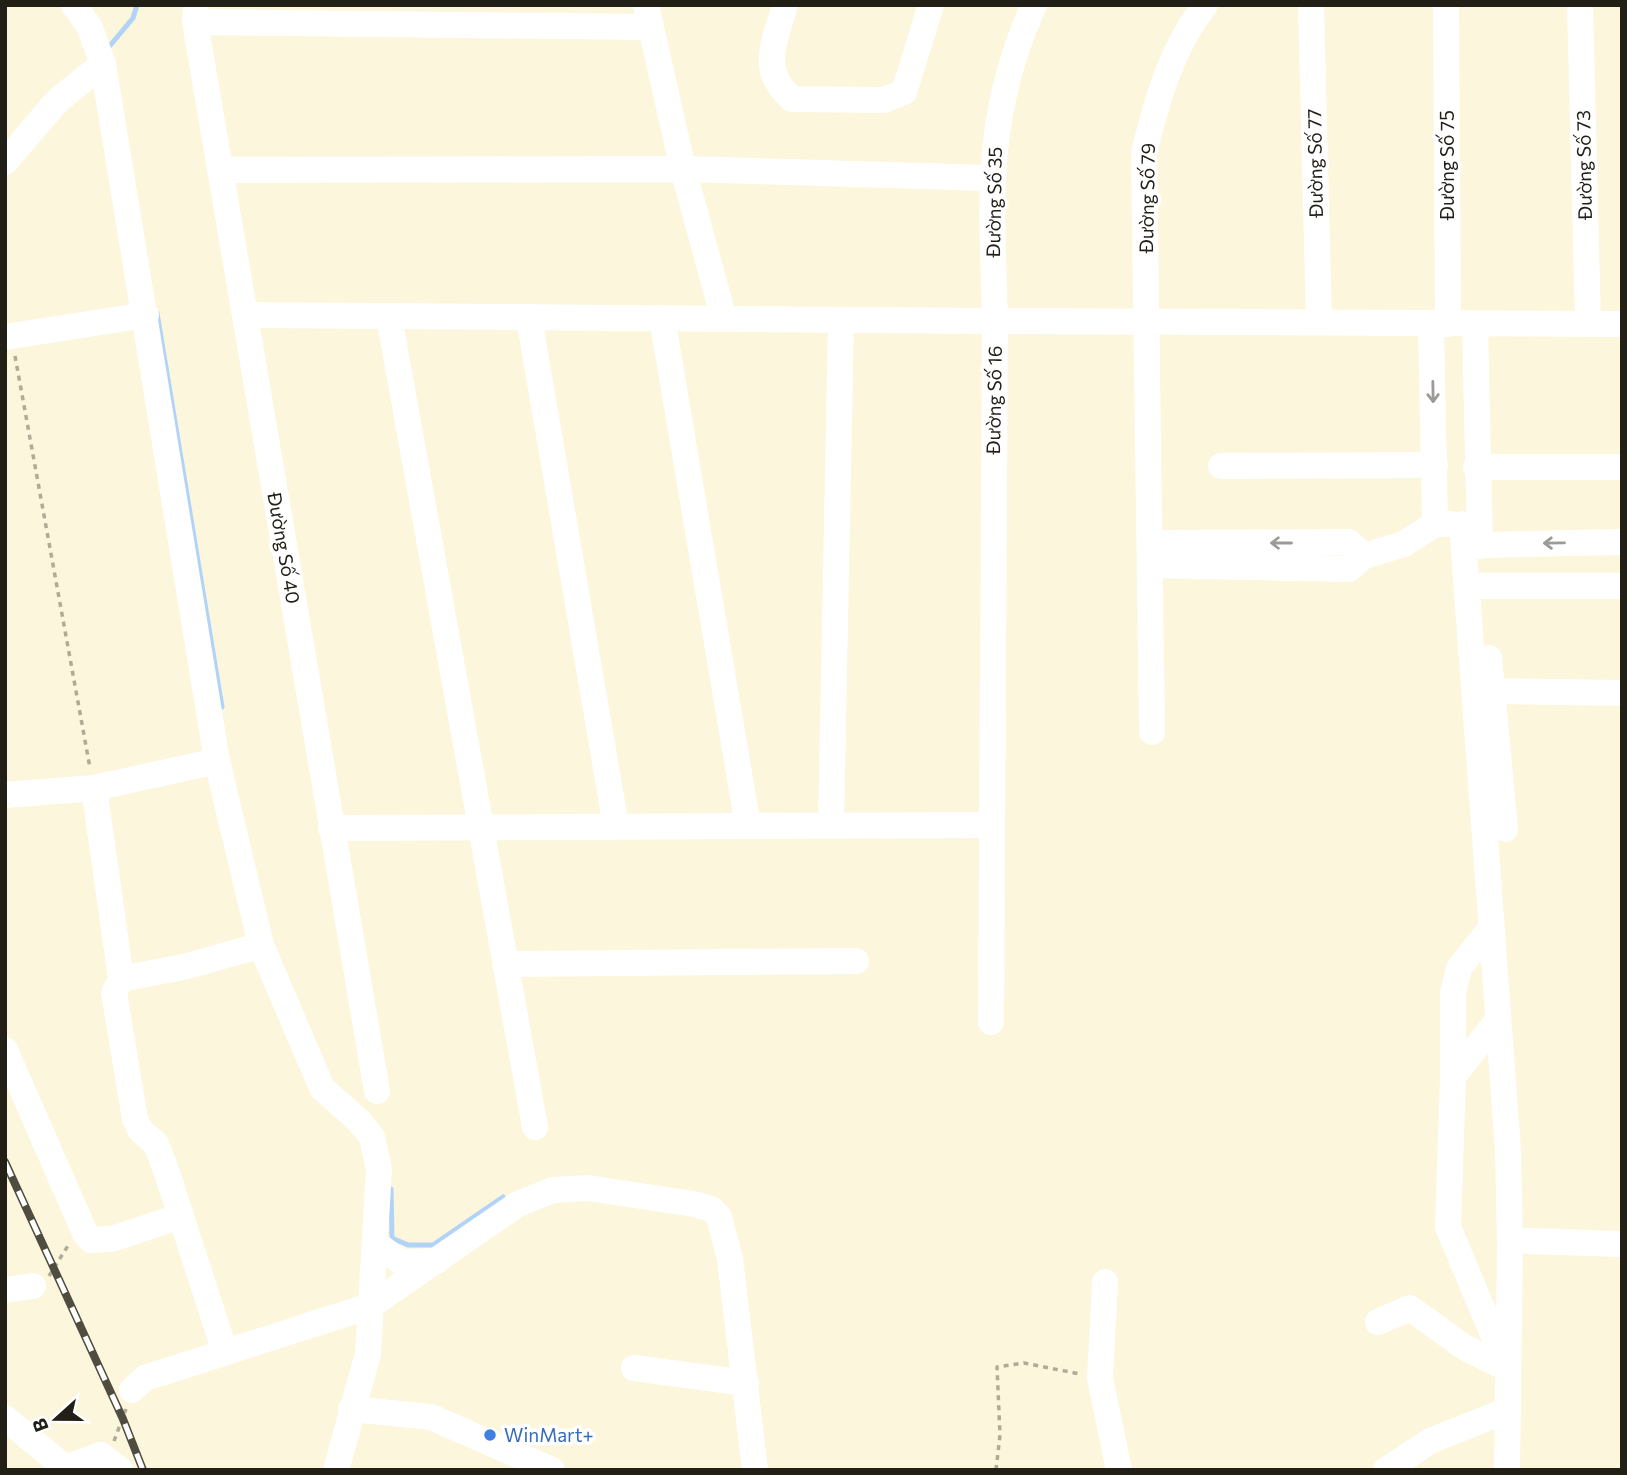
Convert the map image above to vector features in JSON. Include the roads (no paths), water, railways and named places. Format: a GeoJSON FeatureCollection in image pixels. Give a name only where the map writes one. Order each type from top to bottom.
{"type":"FeatureCollection","features":[{"type":"Feature","properties":{"kind":"street"},"geometry":{"type":"LineString","coordinates":[[74,5],[89,26],[103,64],[217,761],[261,945],[322,1088],[359,1121],[372,1138],[379,1169],[368,1354],[336,1470]]}},
{"type":"Feature","properties":{"kind":"street"},"geometry":{"type":"LineString","coordinates":[[785,5],[770,60],[779,88],[792,99],[884,100],[904,92],[932,5]]}},
{"type":"Feature","properties":{"kind":"street","name":"Đường Số 35"},"geometry":{"type":"LineString","coordinates":[[995,321],[991,178],[1005,79],[1034,5]]}},
{"type":"Feature","properties":{"kind":"street","name":"Đường Số 79"},"geometry":{"type":"LineString","coordinates":[[1152,732],[1144,153],[1157,100],[1174,56],[1205,5]]}},
{"type":"Feature","properties":{"kind":"street","name":"Đường Số 77"},"geometry":{"type":"LineString","coordinates":[[1311,5],[1319,321]]}},
{"type":"Feature","properties":{"kind":"street","name":"Đường Số 75"},"geometry":{"type":"LineString","coordinates":[[1435,524],[1434,466],[1440,324],[1446,5]]}},
{"type":"Feature","properties":{"kind":"street","name":"Đường Số 73"},"geometry":{"type":"LineString","coordinates":[[1580,5],[1588,324]]}},
{"type":"Feature","properties":{"kind":"street"},"geometry":{"type":"LineString","coordinates":[[196,13],[648,16],[683,169],[724,319]]}},
{"type":"Feature","properties":{"kind":"street","name":"Đường Số 40"},"geometry":{"type":"LineString","coordinates":[[196,13],[220,170],[377,1091]]}},
{"type":"Feature","properties":{"kind":"street"},"geometry":{"type":"LineString","coordinates":[[5,162],[57,101],[103,64]]}},
{"type":"Feature","properties":{"kind":"street"},"geometry":{"type":"LineString","coordinates":[[220,170],[683,169],[991,178]]}},
{"type":"Feature","properties":{"kind":"street"},"geometry":{"type":"LineString","coordinates":[[7,328],[146,315]]}},
{"type":"Feature","properties":{"kind":"street"},"geometry":{"type":"LineString","coordinates":[[245,315],[995,321]]}},
{"type":"Feature","properties":{"kind":"street"},"geometry":{"type":"LineString","coordinates":[[388,317],[535,1127]]}},
{"type":"Feature","properties":{"kind":"street"},"geometry":{"type":"LineString","coordinates":[[529,317],[616,826]]}},
{"type":"Feature","properties":{"kind":"street"},"geometry":{"type":"LineString","coordinates":[[662,318],[748,826]]}},
{"type":"Feature","properties":{"kind":"street"},"geometry":{"type":"LineString","coordinates":[[831,825],[841,320]]}},
{"type":"Feature","properties":{"kind":"street","name":"Đường Số 16"},"geometry":{"type":"LineString","coordinates":[[991,1022],[990,825],[995,321],[1622,324]]}},
{"type":"Feature","properties":{"kind":"street"},"geometry":{"type":"LineString","coordinates":[[1475,324],[1476,467],[1473,531],[1491,928],[1508,1150],[1507,1470]]}},
{"type":"Feature","properties":{"kind":"street"},"geometry":{"type":"LineString","coordinates":[[1221,466],[1434,466]]}},
{"type":"Feature","properties":{"kind":"street"},"geometry":{"type":"LineString","coordinates":[[1476,467],[1622,467]]}},
{"type":"Feature","properties":{"kind":"street"},"geometry":{"type":"LineString","coordinates":[[1150,554],[1349,542],[1364,556],[1404,544],[1435,524],[1473,531],[1622,542]]}},
{"type":"Feature","properties":{"kind":"street"},"geometry":{"type":"LineString","coordinates":[[1473,531],[1483,586],[1505,829]]}},
{"type":"Feature","properties":{"kind":"street"},"geometry":{"type":"LineString","coordinates":[[1483,586],[1622,586]]}},
{"type":"Feature","properties":{"kind":"street"},"geometry":{"type":"LineString","coordinates":[[1492,691],[1622,693]]}},
{"type":"Feature","properties":{"kind":"street"},"geometry":{"type":"LineString","coordinates":[[5,795],[94,788],[217,761]]}},
{"type":"Feature","properties":{"kind":"street"},"geometry":{"type":"LineString","coordinates":[[94,788],[121,979],[114,993],[135,1119],[141,1131],[156,1144],[225,1352]]}},
{"type":"Feature","properties":{"kind":"street"},"geometry":{"type":"LineString","coordinates":[[331,828],[990,825]]}},
{"type":"Feature","properties":{"kind":"street"},"geometry":{"type":"LineString","coordinates":[[1491,928],[1459,968],[1453,994],[1448,1227],[1508,1369]]}},
{"type":"Feature","properties":{"kind":"street"},"geometry":{"type":"LineString","coordinates":[[121,979],[188,966],[261,945]]}},
{"type":"Feature","properties":{"kind":"street"},"geometry":{"type":"LineString","coordinates":[[505,964],[856,961]]}},
{"type":"Feature","properties":{"kind":"street"},"geometry":{"type":"LineString","coordinates":[[1453,1077],[1498,1020]]}},
{"type":"Feature","properties":{"kind":"street"},"geometry":{"type":"LineString","coordinates":[[5,1049],[85,1233],[91,1240],[112,1240],[181,1216]]}},
{"type":"Feature","properties":{"kind":"street"},"geometry":{"type":"LineString","coordinates":[[132,1390],[145,1378],[370,1306],[518,1204],[553,1190],[588,1188],[710,1209],[719,1217],[730,1259],[755,1470]]}},
{"type":"Feature","properties":{"kind":"street"},"geometry":{"type":"LineString","coordinates":[[1525,1241],[1622,1244]]}},
{"type":"Feature","properties":{"kind":"street"},"geometry":{"type":"LineString","coordinates":[[375,1243],[401,1262],[437,1261]]}},
{"type":"Feature","properties":{"kind":"street"},"geometry":{"type":"LineString","coordinates":[[1105,1282],[1100,1378],[1119,1470]]}},
{"type":"Feature","properties":{"kind":"street"},"geometry":{"type":"LineString","coordinates":[[5,1290],[33,1286]]}},
{"type":"Feature","properties":{"kind":"street"},"geometry":{"type":"LineString","coordinates":[[1378,1322],[1410,1307],[1464,1347],[1508,1369]]}},
{"type":"Feature","properties":{"kind":"street"},"geometry":{"type":"LineString","coordinates":[[634,1368],[746,1383]]}},
{"type":"Feature","properties":{"kind":"street"},"geometry":{"type":"LineString","coordinates":[[351,1409],[431,1417],[552,1470]]}},
{"type":"Feature","properties":{"kind":"street"},"geometry":{"type":"LineString","coordinates":[[1386,1470],[1430,1441],[1508,1410]]}},
{"type":"Feature","properties":{"kind":"street"},"geometry":{"type":"LineString","coordinates":[[5,1418],[69,1468],[101,1455],[116,1465]]}},
{"type":"Feature","properties":{"kind":"waterway"},"geometry":{"type":"LineString","coordinates":[[109,52],[108,48],[133,18],[137,5]]}},
{"type":"Feature","properties":{"kind":"waterway"},"geometry":{"type":"LineString","coordinates":[[157,313],[222,707]]}},
{"type":"Feature","properties":{"kind":"waterway"},"geometry":{"type":"LineString","coordinates":[[391,1189],[392,1238],[408,1245],[433,1245],[503,1197]]}},
{"type":"Feature","properties":{"kind":"railway"},"geometry":{"type":"LineString","coordinates":[[5,1162],[123,1419],[143,1470]]}},
{"type":"Feature","properties":{"kind":"place","name":"WinMart+"},"geometry":{"type":"Point","coordinates":[490,1435]}}]}
